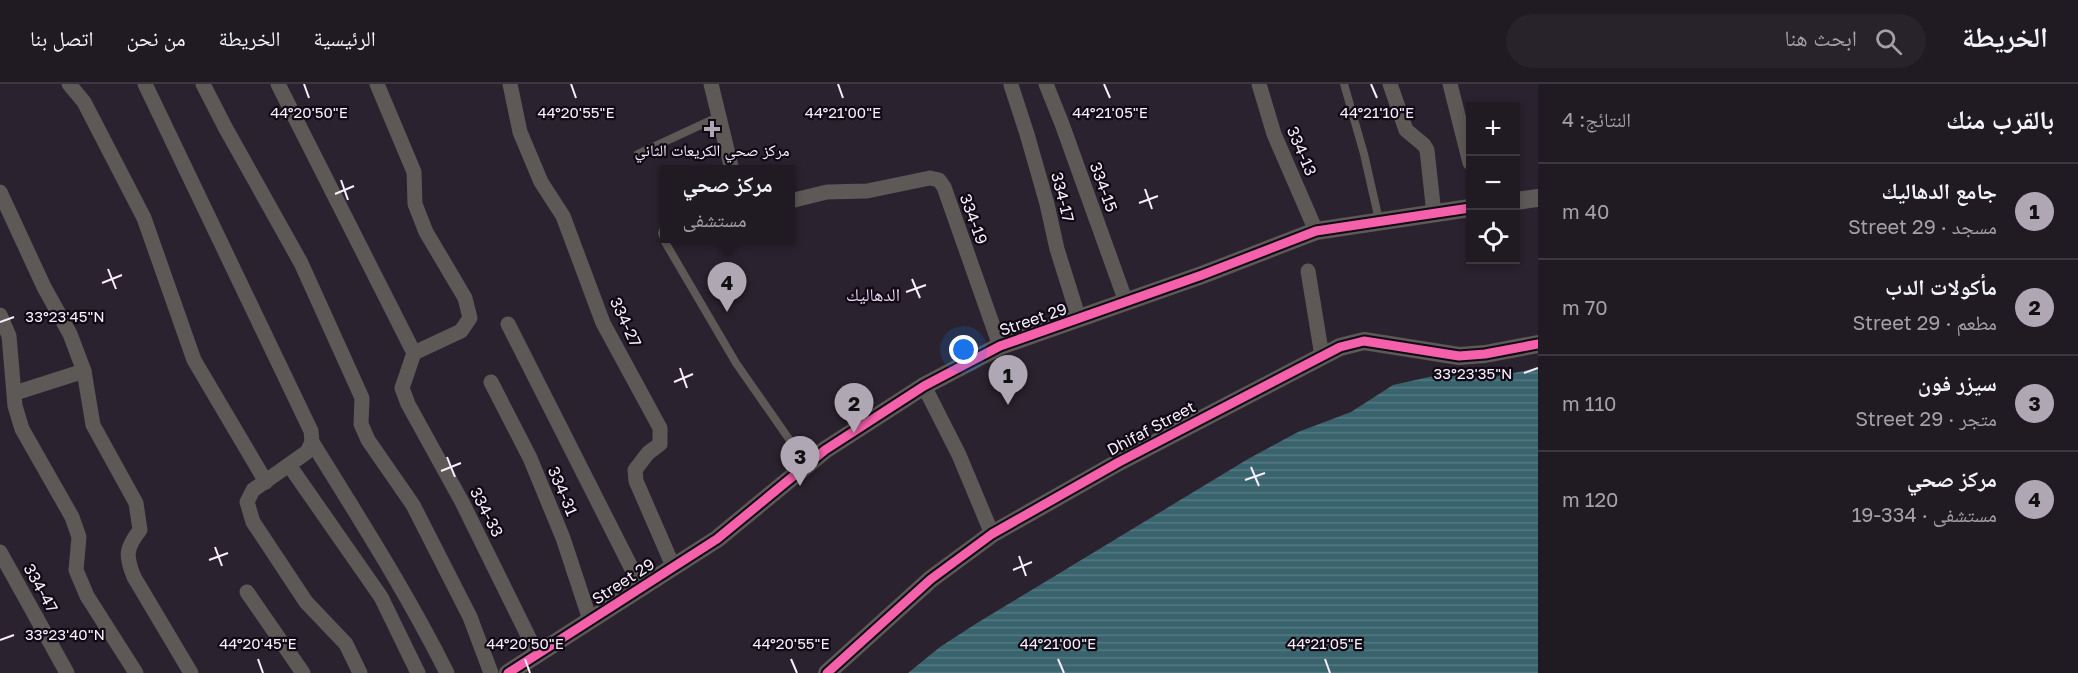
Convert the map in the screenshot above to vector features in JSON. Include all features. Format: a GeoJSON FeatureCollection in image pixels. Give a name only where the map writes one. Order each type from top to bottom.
{"type":"FeatureCollection","features":[{"type":"Feature","properties":{"kind":"street"},"geometry":{"type":"LineString","coordinates":[[69,84],[84,102],[144,218],[194,360],[266,482]]}},
{"type":"Feature","properties":{"kind":"street"},"geometry":{"type":"LineString","coordinates":[[145,84],[311,431],[312,442],[393,572],[447,673]]}},
{"type":"Feature","properties":{"kind":"street"},"geometry":{"type":"LineString","coordinates":[[203,84],[302,263],[362,398],[361,424],[368,440],[413,506],[470,617],[491,673]]}},
{"type":"Feature","properties":{"kind":"street"},"geometry":{"type":"LineString","coordinates":[[278,84],[414,353],[461,331],[470,318],[465,298],[426,232],[415,204],[414,172],[377,84]]}},
{"type":"Feature","properties":{"kind":"street","name":"334-27"},"geometry":{"type":"LineString","coordinates":[[510,84],[520,132],[541,183],[563,216],[603,323],[660,428],[660,444],[648,453],[635,470],[636,481],[673,566]]}},
{"type":"Feature","properties":{"kind":"street"},"geometry":{"type":"LineString","coordinates":[[711,84],[731,165]]}},
{"type":"Feature","properties":{"kind":"street","name":"334-15"},"geometry":{"type":"LineString","coordinates":[[1046,84],[1125,302]]}},
{"type":"Feature","properties":{"kind":"street","name":"334-13"},"geometry":{"type":"LineString","coordinates":[[1258,84],[1274,134],[1316,231]]}},
{"type":"Feature","properties":{"kind":"street"},"geometry":{"type":"LineString","coordinates":[[1390,84],[1406,130],[1427,150],[1434,214]]}},
{"type":"Feature","properties":{"kind":"street"},"geometry":{"type":"LineString","coordinates":[[1450,84],[1468,156]]}},
{"type":"Feature","properties":{"kind":"street","name":"334-17"},"geometry":{"type":"LineString","coordinates":[[1011,85],[1079,319]]}},
{"type":"Feature","properties":{"kind":"street","name":"334-19"},"geometry":{"type":"LineString","coordinates":[[795,200],[827,192],[867,191],[930,178],[939,180],[951,206],[1000,346]]}},
{"type":"Feature","properties":{"kind":"street"},"geometry":{"type":"LineString","coordinates":[[0,192],[44,287],[70,334],[84,371],[93,425],[136,503],[140,530],[129,545],[128,562],[134,577],[191,673]]}},
{"type":"Feature","properties":{"kind":"street"},"geometry":{"type":"LineString","coordinates":[[1520,200],[1538,198]]}},
{"type":"Feature","properties":{"kind":"street","name":"Street 29"},"geometry":{"type":"LineString","coordinates":[[508,673],[717,539],[825,450],[924,386],[1000,346],[1202,275],[1316,231],[1466,209]]}},
{"type":"Feature","properties":{"kind":"street"},"geometry":{"type":"LineString","coordinates":[[1308,271],[1322,356]]}},
{"type":"Feature","properties":{"kind":"street"},"geometry":{"type":"LineString","coordinates":[[0,315],[9,336],[15,406],[22,429],[72,517],[79,537],[76,570],[87,596],[136,673]]}},
{"type":"Feature","properties":{"kind":"street"},"geometry":{"type":"LineString","coordinates":[[508,324],[641,587]]}},
{"type":"Feature","properties":{"kind":"street","name":"Dhifaf Street"},"geometry":{"type":"LineString","coordinates":[[827,673],[931,579],[992,534],[1110,466],[1322,356],[1358,341],[1459,356],[1485,354],[1538,344]]}},
{"type":"Feature","properties":{"kind":"street","name":"334-33"},"geometry":{"type":"LineString","coordinates":[[414,353],[402,388],[408,404],[462,502],[537,654]]}},
{"type":"Feature","properties":{"kind":"street"},"geometry":{"type":"LineString","coordinates":[[15,393],[84,371]]}},
{"type":"Feature","properties":{"kind":"street","name":"334-31"},"geometry":{"type":"LineString","coordinates":[[491,382],[530,458],[559,528],[590,620]]}},
{"type":"Feature","properties":{"kind":"street"},"geometry":{"type":"LineString","coordinates":[[924,386],[960,455],[992,534]]}},
{"type":"Feature","properties":{"kind":"street"},"geometry":{"type":"LineString","coordinates":[[312,442],[307,452],[253,490],[247,502],[253,522],[306,602],[346,644],[360,673]]}},
{"type":"Feature","properties":{"kind":"street"},"geometry":{"type":"LineString","coordinates":[[289,465],[381,597],[418,673]]}},
{"type":"Feature","properties":{"kind":"street","name":"334-47"},"geometry":{"type":"LineString","coordinates":[[0,552],[4,571],[67,673]]}},
{"type":"Feature","properties":{"kind":"street"},"geometry":{"type":"LineString","coordinates":[[247,592],[303,673]]}},
{"type":"Feature","properties":{"kind":"lane"},"geometry":{"type":"LineString","coordinates":[[1344,84],[1380,222]]}},
{"type":"Feature","properties":{"kind":"lane"},"geometry":{"type":"LineString","coordinates":[[638,154],[718,117]]}},
{"type":"Feature","properties":{"kind":"lane"},"geometry":{"type":"LineString","coordinates":[[666,243],[736,363],[807,465]]}},
{"type":"Feature","properties":{"kind":"water"},"geometry":{"type":"Polygon","coordinates":[[[1538,368],[1538,673],[908,673],[940,647],[977,623],[1248,459],[1298,432],[1351,412],[1393,385],[1438,375],[1493,377],[1538,368]]]}},
{"type":"Feature","properties":{"kind":"cycle path"},"geometry":{"type":"LineString","coordinates":[[508,673],[717,539],[825,450],[924,386],[1000,346],[1202,275],[1316,231],[1466,209]]}},
{"type":"Feature","properties":{"kind":"cycle path"},"geometry":{"type":"LineString","coordinates":[[827,673],[931,579],[992,534],[1119,462],[1340,347],[1364,341],[1459,356],[1485,354],[1538,344]]}},
{"type":"Feature","properties":{"kind":"place","name":"مركز صحي الكريعات الثاني"},"geometry":{"type":"Point","coordinates":[712,129]}},
{"type":"Feature","properties":{"kind":"place","name":"مركز صحي"},"geometry":{"type":"Point","coordinates":[727,312]}},
{"type":"Feature","properties":{"kind":"place","name":"جامع الدهاليك"},"geometry":{"type":"Point","coordinates":[1008,405]}},
{"type":"Feature","properties":{"kind":"place","name":"مأكولات الدب"},"geometry":{"type":"Point","coordinates":[854,433]}},
{"type":"Feature","properties":{"kind":"place","name":"سيزر فون"},"geometry":{"type":"Point","coordinates":[800,486]}},
{"type":"Feature","properties":{"kind":"district","name":"الدهاليك"},"geometry":{"type":"Point","coordinates":[873,295]}}]}
